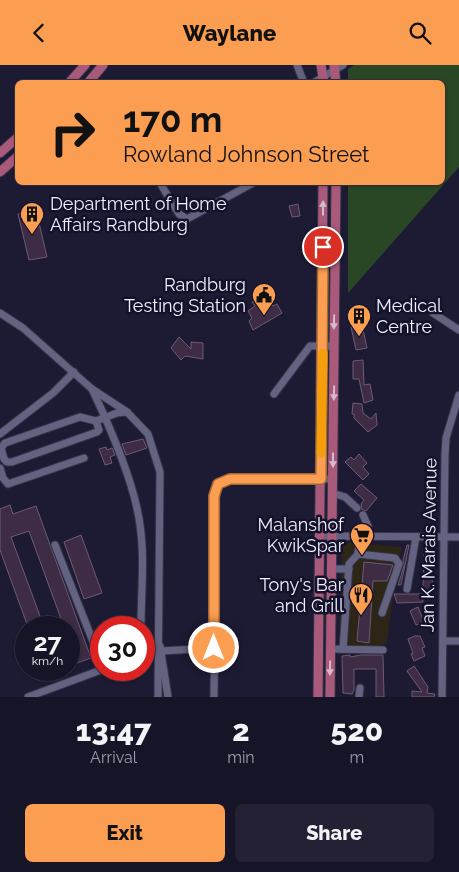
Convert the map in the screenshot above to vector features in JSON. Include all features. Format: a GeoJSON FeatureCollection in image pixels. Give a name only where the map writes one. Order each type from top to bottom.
{"type":"FeatureCollection","features":[{"type":"Feature","properties":{"kind":"main road"},"geometry":{"type":"LineString","coordinates":[[72,80],[85,65]]}},
{"type":"Feature","properties":{"kind":"main road"},"geometry":{"type":"LineString","coordinates":[[90,80],[103,65]]}},
{"type":"Feature","properties":{"kind":"main road"},"geometry":{"type":"LineString","coordinates":[[321,65],[323,79]]}},
{"type":"Feature","properties":{"kind":"main road"},"geometry":{"type":"LineString","coordinates":[[2,150],[15,139]]}},
{"type":"Feature","properties":{"kind":"main road"},"geometry":{"type":"LineString","coordinates":[[0,172],[15,159]]}},
{"type":"Feature","properties":{"kind":"main road"},"geometry":{"type":"LineString","coordinates":[[318,697],[323,345],[323,185]]}},
{"type":"Feature","properties":{"kind":"main road"},"geometry":{"type":"LineString","coordinates":[[330,697],[336,185]]}},
{"type":"Feature","properties":{"kind":"street"},"geometry":{"type":"LineString","coordinates":[[297,65],[303,80]]}},
{"type":"Feature","properties":{"kind":"street"},"geometry":{"type":"LineString","coordinates":[[323,79],[334,68],[343,65]]}},
{"type":"Feature","properties":{"kind":"street"},"geometry":{"type":"LineString","coordinates":[[161,185],[179,215],[187,219],[249,185]]}},
{"type":"Feature","properties":{"kind":"street"},"geometry":{"type":"LineString","coordinates":[[0,313],[3,318],[23,328],[92,389],[127,412],[148,434],[160,472],[158,641],[168,697]]}},
{"type":"Feature","properties":{"kind":"street"},"geometry":{"type":"LineString","coordinates":[[433,313],[459,330]]}},
{"type":"Feature","properties":{"kind":"street"},"geometry":{"type":"LineString","coordinates":[[274,394],[310,346],[334,346]]}},
{"type":"Feature","properties":{"kind":"street"},"geometry":{"type":"LineString","coordinates":[[0,434],[53,393],[74,372]]}},
{"type":"Feature","properties":{"kind":"street"},"geometry":{"type":"LineString","coordinates":[[92,389],[105,417],[139,517],[142,540],[142,616]]}},
{"type":"Feature","properties":{"kind":"street","name":"Jan K. Marais Avenue"},"geometry":{"type":"LineString","coordinates":[[442,697],[446,438],[459,395]]}},
{"type":"Feature","properties":{"kind":"street"},"geometry":{"type":"LineString","coordinates":[[96,421],[97,432],[12,462],[2,461],[0,448],[5,443],[80,417],[96,421],[127,412]]}},
{"type":"Feature","properties":{"kind":"street"},"geometry":{"type":"LineString","coordinates":[[0,468],[3,478],[8,484],[84,458]]}},
{"type":"Feature","properties":{"kind":"street"},"geometry":{"type":"LineString","coordinates":[[214,697],[214,496],[218,484],[230,479],[333,479]]}},
{"type":"Feature","properties":{"kind":"street"},"geometry":{"type":"LineString","coordinates":[[332,493],[347,498],[357,508]]}},
{"type":"Feature","properties":{"kind":"street"},"geometry":{"type":"LineString","coordinates":[[343,649],[349,569],[351,560],[358,554],[368,526],[363,515]]}},
{"type":"Feature","properties":{"kind":"street"},"geometry":{"type":"LineString","coordinates":[[320,536],[459,537]]}},
{"type":"Feature","properties":{"kind":"street"},"geometry":{"type":"LineString","coordinates":[[407,589],[416,537]]}},
{"type":"Feature","properties":{"kind":"street"},"geometry":{"type":"LineString","coordinates":[[55,545],[90,634]]}},
{"type":"Feature","properties":{"kind":"street"},"geometry":{"type":"LineString","coordinates":[[358,554],[395,558],[398,561],[398,568],[382,613]]}},
{"type":"Feature","properties":{"kind":"street"},"geometry":{"type":"LineString","coordinates":[[331,569],[349,569]]}},
{"type":"Feature","properties":{"kind":"street"},"geometry":{"type":"LineString","coordinates":[[442,641],[459,641]]}},
{"type":"Feature","properties":{"kind":"street"},"geometry":{"type":"LineString","coordinates":[[155,651],[214,648]]}},
{"type":"Feature","properties":{"kind":"street"},"geometry":{"type":"LineString","coordinates":[[330,649],[383,650]]}},
{"type":"Feature","properties":{"kind":"street"},"geometry":{"type":"LineString","coordinates":[[158,697],[160,650]]}},
{"type":"Feature","properties":{"kind":"street"},"geometry":{"type":"LineString","coordinates":[[28,697],[47,694],[90,675]]}},
{"type":"Feature","properties":{"kind":"street"},"geometry":{"type":"LineString","coordinates":[[359,697],[360,688]]}},
{"type":"Feature","properties":{"kind":"shaded area"},"geometry":{"type":"Polygon","coordinates":[[[342,542],[402,547],[393,594],[387,643],[372,648],[339,643],[342,542]]]}},
{"type":"Feature","properties":{"kind":"green space"},"geometry":{"type":"Polygon","coordinates":[[[354,65],[459,65],[459,167],[445,183],[445,80],[348,80],[348,69],[354,65]]]}},
{"type":"Feature","properties":{"kind":"green space"},"geometry":{"type":"Polygon","coordinates":[[[348,185],[443,185],[348,293],[348,185]]]}},
{"type":"Feature","properties":{"kind":"building"},"geometry":{"type":"Polygon","coordinates":[[[298,204],[300,216],[292,217],[289,206],[298,204]]]}},
{"type":"Feature","properties":{"kind":"building","name":"Department of Home Affairs Randburg"},"geometry":{"type":"Polygon","coordinates":[[[36,210],[47,257],[29,260],[18,214],[36,210]]]}},
{"type":"Feature","properties":{"kind":"building","name":"Randburg Testing Station"},"geometry":{"type":"Polygon","coordinates":[[[259,298],[262,302],[269,299],[273,306],[277,304],[282,313],[253,330],[249,321],[252,318],[248,311],[255,306],[252,302],[259,298]]]}},
{"type":"Feature","properties":{"kind":"building","name":"Medical Centre"},"geometry":{"type":"Polygon","coordinates":[[[362,325],[367,348],[356,350],[351,327],[362,325]]]}},
{"type":"Feature","properties":{"kind":"building"},"geometry":{"type":"Polygon","coordinates":[[[179,337],[191,349],[191,342],[203,343],[203,359],[185,356],[181,360],[171,348],[179,337]]]}},
{"type":"Feature","properties":{"kind":"building"},"geometry":{"type":"Polygon","coordinates":[[[363,360],[364,385],[370,384],[373,400],[364,403],[359,379],[353,379],[353,361],[363,360]]]}},
{"type":"Feature","properties":{"kind":"building"},"geometry":{"type":"Polygon","coordinates":[[[353,403],[362,404],[363,413],[371,419],[376,413],[377,425],[368,432],[354,418],[354,414],[352,414],[353,403]]]}},
{"type":"Feature","properties":{"kind":"building"},"geometry":{"type":"Polygon","coordinates":[[[143,439],[147,448],[126,455],[122,444],[143,439]]]}},
{"type":"Feature","properties":{"kind":"building"},"geometry":{"type":"Polygon","coordinates":[[[106,447],[107,450],[112,448],[115,455],[110,457],[112,463],[105,465],[99,449],[106,447]]]}},
{"type":"Feature","properties":{"kind":"building"},"geometry":{"type":"Polygon","coordinates":[[[359,454],[367,463],[363,467],[369,474],[363,480],[345,462],[351,457],[354,460],[359,454]]]}},
{"type":"Feature","properties":{"kind":"building"},"geometry":{"type":"Polygon","coordinates":[[[361,484],[377,498],[366,511],[362,510],[361,504],[364,500],[354,491],[361,484]]]}},
{"type":"Feature","properties":{"kind":"building"},"geometry":{"type":"Polygon","coordinates":[[[10,505],[13,514],[36,506],[76,616],[60,616],[29,531],[11,537],[40,616],[24,616],[0,550],[0,509],[10,505]]]}},
{"type":"Feature","properties":{"kind":"building"},"geometry":{"type":"Polygon","coordinates":[[[81,535],[102,593],[84,599],[64,542],[81,535]]]}},
{"type":"Feature","properties":{"kind":"building"},"geometry":{"type":"Polygon","coordinates":[[[407,545],[409,545],[401,585],[398,585],[404,566],[403,560],[407,545]]]}},
{"type":"Feature","properties":{"kind":"building"},"geometry":{"type":"Polygon","coordinates":[[[424,554],[433,555],[432,591],[423,589],[424,554]]]}},
{"type":"Feature","properties":{"kind":"building"},"geometry":{"type":"Polygon","coordinates":[[[364,562],[393,565],[387,581],[373,581],[369,643],[357,641],[364,562]]]}},
{"type":"Feature","properties":{"kind":"building"},"geometry":{"type":"Polygon","coordinates":[[[394,594],[422,594],[423,602],[397,603],[394,594]]]}},
{"type":"Feature","properties":{"kind":"building"},"geometry":{"type":"Polygon","coordinates":[[[418,607],[424,622],[416,625],[410,611],[418,607]]]}},
{"type":"Feature","properties":{"kind":"building"},"geometry":{"type":"Polygon","coordinates":[[[80,628],[90,655],[90,658],[80,662],[80,628]]]}},
{"type":"Feature","properties":{"kind":"building"},"geometry":{"type":"Polygon","coordinates":[[[420,636],[425,647],[422,648],[425,656],[414,661],[408,639],[420,636]]]}},
{"type":"Feature","properties":{"kind":"building"},"geometry":{"type":"Polygon","coordinates":[[[350,655],[350,657],[383,655],[384,697],[376,697],[376,669],[354,669],[354,690],[352,694],[343,693],[342,656],[350,655]]]}},
{"type":"Feature","properties":{"kind":"building"},"geometry":{"type":"Polygon","coordinates":[[[414,666],[428,687],[427,693],[435,694],[434,697],[412,697],[412,691],[422,692],[407,671],[414,666]]]}},
{"type":"Feature","properties":{"kind":"slow traffic"},"geometry":{"type":"LineString","coordinates":[[321,453],[323,353]]}},
{"type":"Feature","properties":{"kind":"place","name":"Department of Home Affairs Randburg"},"geometry":{"type":"Point","coordinates":[32,235]}},
{"type":"Feature","properties":{"kind":"place","name":"Randburg Testing Station"},"geometry":{"type":"Point","coordinates":[264,316]}},
{"type":"Feature","properties":{"kind":"place","name":"Medical Centre"},"geometry":{"type":"Point","coordinates":[359,337]}},
{"type":"Feature","properties":{"kind":"place","name":"Malanshof KwikSpar"},"geometry":{"type":"Point","coordinates":[362,556]}},
{"type":"Feature","properties":{"kind":"place","name":"Tony's Bar and Grill"},"geometry":{"type":"Point","coordinates":[361,616]}},
{"type":"Feature","properties":{"kind":"route"},"geometry":{"type":"LineString","coordinates":[[214,648],[214,492],[218,484],[230,479],[321,479],[323,247]]}}]}
